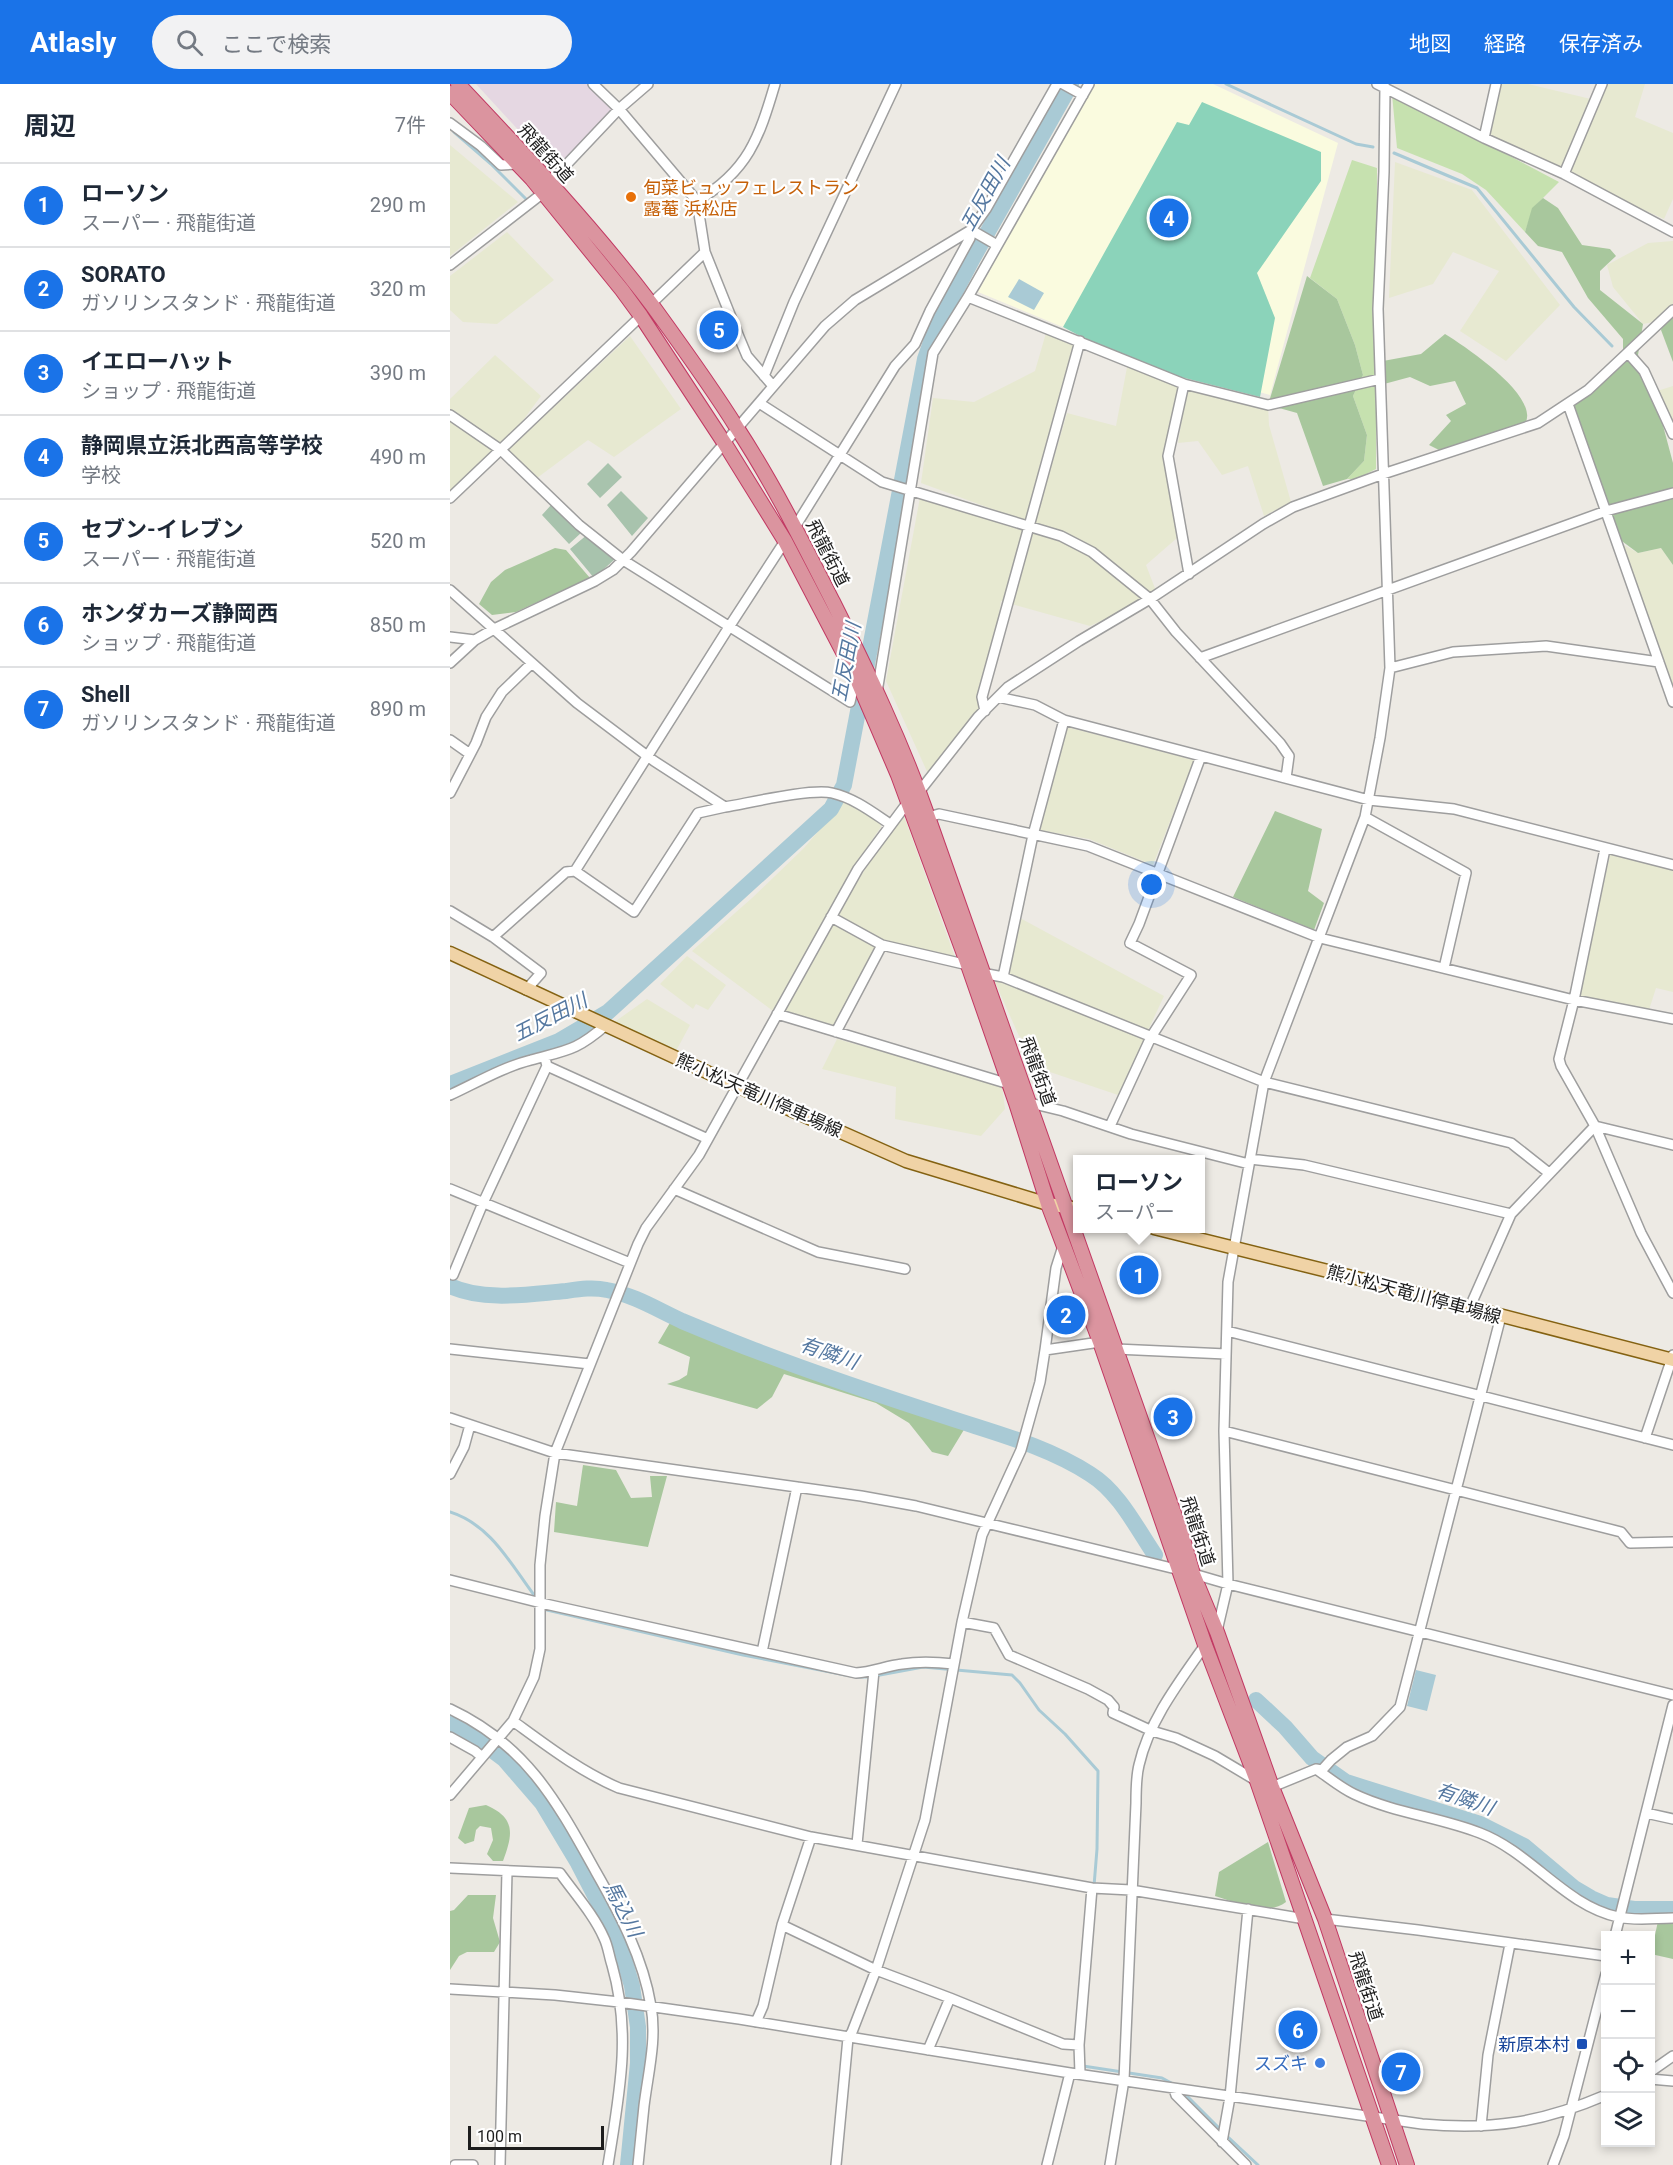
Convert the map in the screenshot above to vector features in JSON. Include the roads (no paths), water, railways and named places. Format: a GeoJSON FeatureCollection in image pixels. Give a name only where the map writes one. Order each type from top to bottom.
{"type":"FeatureCollection","features":[{"type":"Feature","properties":{"kind":"highway","name":"飛龍街道"},"geometry":{"type":"LineString","coordinates":[[458,84],[546,188],[651,304],[738,428],[795,527],[876,690],[919,792],[982,972],[1071,1207]]}},
{"type":"Feature","properties":{"kind":"highway","name":"飛龍街道"},"geometry":{"type":"LineString","coordinates":[[450,93],[517,164],[546,188],[622,290],[725,444],[785,542],[856,677],[908,802],[968,965],[1063,1246],[1186,1572],[1205,1646],[1257,1781],[1389,2165]]}},
{"type":"Feature","properties":{"kind":"highway","name":"飛龍街道"},"geometry":{"type":"LineString","coordinates":[[1079,1233],[1116,1349],[1183,1539],[1186,1572],[1217,1632],[1272,1787],[1325,1919],[1407,2165]]}},
{"type":"Feature","properties":{"kind":"main road","name":"熊小松天竜川停車場線"},"geometry":{"type":"LineString","coordinates":[[450,953],[526,990],[906,1161],[1048,1204],[1071,1207]]}},
{"type":"Feature","properties":{"kind":"main road","name":"熊小松天竜川停車場線"},"geometry":{"type":"LineString","coordinates":[[1173,1233],[1364,1280],[1469,1309],[1672,1358]]}},
{"type":"Feature","properties":{"kind":"street"},"geometry":{"type":"LineString","coordinates":[[593,84],[619,109],[697,201],[705,252],[747,356],[773,386]]}},
{"type":"Feature","properties":{"kind":"street"},"geometry":{"type":"LineString","coordinates":[[450,265],[546,188],[619,109],[648,84]]}},
{"type":"Feature","properties":{"kind":"street"},"geometry":{"type":"LineString","coordinates":[[697,201],[717,189],[741,165],[762,126],[775,84]]}},
{"type":"Feature","properties":{"kind":"street"},"geometry":{"type":"LineString","coordinates":[[764,376],[794,302],[897,84]]}},
{"type":"Feature","properties":{"kind":"street"},"geometry":{"type":"LineString","coordinates":[[795,527],[895,366],[915,344],[930,311],[973,232],[1057,84]]}},
{"type":"Feature","properties":{"kind":"street"},"geometry":{"type":"LineString","coordinates":[[1063,84],[1079,93]]}},
{"type":"Feature","properties":{"kind":"street"},"geometry":{"type":"LineString","coordinates":[[876,690],[933,353],[968,297],[994,243],[1079,93],[1089,84]]}},
{"type":"Feature","properties":{"kind":"street"},"geometry":{"type":"LineString","coordinates":[[1484,138],[1496,84]]}},
{"type":"Feature","properties":{"kind":"street"},"geometry":{"type":"LineString","coordinates":[[1564,174],[1602,84]]}},
{"type":"Feature","properties":{"kind":"street"},"geometry":{"type":"LineString","coordinates":[[1217,1632],[1228,1584],[1224,1431],[1228,1282],[1249,1161],[1264,1082],[1365,817],[1390,668],[1391,636],[1378,309],[1384,172],[1381,86],[1484,138],[1564,174],[1673,231]]}},
{"type":"Feature","properties":{"kind":"street"},"geometry":{"type":"LineString","coordinates":[[450,123],[481,146],[501,165],[517,164]]}},
{"type":"Feature","properties":{"kind":"street"},"geometry":{"type":"LineString","coordinates":[[973,232],[994,243]]}},
{"type":"Feature","properties":{"kind":"street"},"geometry":{"type":"LineString","coordinates":[[450,663],[476,640],[494,629],[595,581],[613,570],[725,444],[825,326],[855,300],[973,232]]}},
{"type":"Feature","properties":{"kind":"street"},"geometry":{"type":"LineString","coordinates":[[651,304],[705,252]]}},
{"type":"Feature","properties":{"kind":"street"},"geometry":{"type":"LineString","coordinates":[[968,297],[1184,384],[1268,405],[1380,379]]}},
{"type":"Feature","properties":{"kind":"street"},"geometry":{"type":"LineString","coordinates":[[450,1795],[513,1721],[534,1677],[540,1649],[540,1565],[555,1453],[646,1228],[708,1139],[858,868],[908,802],[919,792],[984,711],[1008,687],[1070,647],[1150,599],[1263,524],[1293,507],[1383,474],[1538,423],[1588,390],[1673,310]]}},
{"type":"Feature","properties":{"kind":"street"},"geometry":{"type":"LineString","coordinates":[[450,498],[640,316]]}},
{"type":"Feature","properties":{"kind":"street"},"geometry":{"type":"LineString","coordinates":[[984,711],[982,697],[1080,341]]}},
{"type":"Feature","properties":{"kind":"street"},"geometry":{"type":"LineString","coordinates":[[1628,353],[1644,371],[1673,434]]}},
{"type":"Feature","properties":{"kind":"street"},"geometry":{"type":"LineString","coordinates":[[1184,384],[1168,456],[1189,574]]}},
{"type":"Feature","properties":{"kind":"street"},"geometry":{"type":"LineString","coordinates":[[759,403],[882,482],[1061,536],[1092,552],[1150,599],[1200,658],[1280,743],[1289,756],[1286,778]]}},
{"type":"Feature","properties":{"kind":"street"},"geometry":{"type":"LineString","coordinates":[[1568,404],[1673,702]]}},
{"type":"Feature","properties":{"kind":"street"},"geometry":{"type":"LineString","coordinates":[[450,415],[501,450],[579,525],[623,560],[850,702],[856,677]]}},
{"type":"Feature","properties":{"kind":"street"},"geometry":{"type":"LineString","coordinates":[[1200,658],[1606,511],[1673,493]]}},
{"type":"Feature","properties":{"kind":"street"},"geometry":{"type":"LineString","coordinates":[[575,871],[785,542]]}},
{"type":"Feature","properties":{"kind":"street"},"geometry":{"type":"LineString","coordinates":[[450,590],[577,703],[647,756],[725,807]]}},
{"type":"Feature","properties":{"kind":"street"},"geometry":{"type":"LineString","coordinates":[[450,636],[476,640]]}},
{"type":"Feature","properties":{"kind":"street"},"geometry":{"type":"LineString","coordinates":[[1390,668],[1453,652],[1546,646],[1659,662]]}},
{"type":"Feature","properties":{"kind":"street"},"geometry":{"type":"LineString","coordinates":[[450,793],[476,743],[486,717],[502,692],[532,663]]}},
{"type":"Feature","properties":{"kind":"street"},"geometry":{"type":"LineString","coordinates":[[998,698],[1035,705],[1064,720],[1369,800],[1454,809],[1673,865]]}},
{"type":"Feature","properties":{"kind":"street"},"geometry":{"type":"LineString","coordinates":[[1003,977],[1033,835],[1064,720]]}},
{"type":"Feature","properties":{"kind":"street"},"geometry":{"type":"LineString","coordinates":[[450,740],[470,754]]}},
{"type":"Feature","properties":{"kind":"street"},"geometry":{"type":"LineString","coordinates":[[1110,1126],[1151,1037],[1191,975],[1130,943],[1201,756]]}},
{"type":"Feature","properties":{"kind":"street"},"geometry":{"type":"LineString","coordinates":[[493,937],[566,872],[575,871],[634,912],[698,813],[810,793],[835,793],[890,824]]}},
{"type":"Feature","properties":{"kind":"street"},"geometry":{"type":"LineString","coordinates":[[928,817],[939,814],[1088,846],[1320,938],[1574,1000],[1673,1018]]}},
{"type":"Feature","properties":{"kind":"street"},"geometry":{"type":"LineString","coordinates":[[1365,817],[1466,873],[1444,968]]}},
{"type":"Feature","properties":{"kind":"street"},"geometry":{"type":"LineString","coordinates":[[1605,849],[1574,1000],[1559,1059],[1594,1126],[1641,1233],[1673,1293]]}},
{"type":"Feature","properties":{"kind":"street"},"geometry":{"type":"LineString","coordinates":[[450,911],[493,937],[541,973],[526,990]]}},
{"type":"Feature","properties":{"kind":"street"},"geometry":{"type":"LineString","coordinates":[[831,917],[882,945],[968,965]]}},
{"type":"Feature","properties":{"kind":"street"},"geometry":{"type":"LineString","coordinates":[[836,1032],[882,945]]}},
{"type":"Feature","properties":{"kind":"street"},"geometry":{"type":"LineString","coordinates":[[982,972],[1003,977],[1264,1082],[1511,1143],[1549,1173]]}},
{"type":"Feature","properties":{"kind":"street"},"geometry":{"type":"LineString","coordinates":[[777,1014],[1009,1084]]}},
{"type":"Feature","properties":{"kind":"street"},"geometry":{"type":"LineString","coordinates":[[453,1275],[546,1062],[592,1038],[604,1024]]}},
{"type":"Feature","properties":{"kind":"street"},"geometry":{"type":"LineString","coordinates":[[450,1095],[501,1071],[531,1060],[546,1062],[708,1139]]}},
{"type":"Feature","properties":{"kind":"street"},"geometry":{"type":"LineString","coordinates":[[1030,1103],[1063,1111],[1131,1134],[1249,1161],[1304,1165],[1511,1214]]}},
{"type":"Feature","properties":{"kind":"street"},"geometry":{"type":"LineString","coordinates":[[1594,1126],[1673,1145]]}},
{"type":"Feature","properties":{"kind":"street"},"geometry":{"type":"LineString","coordinates":[[1469,1309],[1511,1214],[1594,1126]]}},
{"type":"Feature","properties":{"kind":"street"},"geometry":{"type":"LineString","coordinates":[[450,1189],[630,1263]]}},
{"type":"Feature","properties":{"kind":"street"},"geometry":{"type":"LineString","coordinates":[[674,1189],[818,1252],[905,1269]]}},
{"type":"Feature","properties":{"kind":"street"},"geometry":{"type":"LineString","coordinates":[[836,2165],[848,2038],[876,1970],[925,1820],[962,1622],[982,1535],[1021,1450],[1026,1434],[1040,1382],[1056,1269],[1063,1246]]}},
{"type":"Feature","properties":{"kind":"street"},"geometry":{"type":"LineString","coordinates":[[1272,1787],[1319,1770],[1347,1747],[1372,1736],[1400,1707],[1501,1316]]}},
{"type":"Feature","properties":{"kind":"street"},"geometry":{"type":"LineString","coordinates":[[1227,1331],[1673,1445]]}},
{"type":"Feature","properties":{"kind":"street"},"geometry":{"type":"LineString","coordinates":[[1045,1350],[1100,1342]]}},
{"type":"Feature","properties":{"kind":"street"},"geometry":{"type":"LineString","coordinates":[[450,1349],[590,1364]]}},
{"type":"Feature","properties":{"kind":"street"},"geometry":{"type":"LineString","coordinates":[[1116,1349],[1227,1354]]}},
{"type":"Feature","properties":{"kind":"street"},"geometry":{"type":"LineString","coordinates":[[1645,1438],[1672,1358]]}},
{"type":"Feature","properties":{"kind":"street"},"geometry":{"type":"LineString","coordinates":[[450,1418],[555,1453],[861,1496],[988,1523],[1673,1695]]}},
{"type":"Feature","properties":{"kind":"street"},"geometry":{"type":"LineString","coordinates":[[450,1474],[464,1448],[470,1425]]}},
{"type":"Feature","properties":{"kind":"street"},"geometry":{"type":"LineString","coordinates":[[1224,1431],[1621,1532],[1630,1543],[1673,1542]]}},
{"type":"Feature","properties":{"kind":"street"},"geometry":{"type":"LineString","coordinates":[[762,1652],[797,1487]]}},
{"type":"Feature","properties":{"kind":"street"},"geometry":{"type":"LineString","coordinates":[[450,1580],[541,1603],[856,1673],[906,1663],[954,1664]]}},
{"type":"Feature","properties":{"kind":"street"},"geometry":{"type":"LineString","coordinates":[[962,1622],[994,1628],[1010,1655],[1088,1689],[1108,1700],[1114,1707],[1113,1713],[1215,1756],[1257,1781]]}},
{"type":"Feature","properties":{"kind":"street"},"geometry":{"type":"LineString","coordinates":[[1110,2165],[1124,2080],[1131,1890],[1139,1764],[1152,1731],[1174,1688],[1205,1646]]}},
{"type":"Feature","properties":{"kind":"street"},"geometry":{"type":"LineString","coordinates":[[857,1844],[874,1671]]}},
{"type":"Feature","properties":{"kind":"street"},"geometry":{"type":"LineString","coordinates":[[1616,1931],[1673,1705]]}},
{"type":"Feature","properties":{"kind":"street"},"geometry":{"type":"LineString","coordinates":[[450,1709],[497,1740],[531,1769],[555,1800],[608,1894],[636,1950],[649,2007],[652,2052],[638,2165]]}},
{"type":"Feature","properties":{"kind":"street"},"geometry":{"type":"LineString","coordinates":[[513,1721],[537,1739],[619,1788],[812,1837],[1092,1888],[1131,1890],[1305,1919]]}},
{"type":"Feature","properties":{"kind":"street"},"geometry":{"type":"LineString","coordinates":[[450,1737],[476,1751],[482,1757]]}},
{"type":"Feature","properties":{"kind":"street"},"geometry":{"type":"LineString","coordinates":[[1319,1770],[1353,1794],[1382,1805],[1479,1832],[1502,1843],[1529,1861],[1582,1905],[1620,1916],[1673,1918]]}},
{"type":"Feature","properties":{"kind":"street"},"geometry":{"type":"LineString","coordinates":[[1647,1813],[1673,1819]]}},
{"type":"Feature","properties":{"kind":"street"},"geometry":{"type":"LineString","coordinates":[[756,2022],[763,2006],[782,1925],[812,1837]]}},
{"type":"Feature","properties":{"kind":"street"},"geometry":{"type":"LineString","coordinates":[[450,1868],[560,1873],[590,1914],[604,1938],[616,1979],[624,2030],[622,2071],[608,2165]]}},
{"type":"Feature","properties":{"kind":"street"},"geometry":{"type":"LineString","coordinates":[[500,2165],[507,1871]]}},
{"type":"Feature","properties":{"kind":"street"},"geometry":{"type":"LineString","coordinates":[[1047,2165],[1075,2073],[1092,1888]]}},
{"type":"Feature","properties":{"kind":"street"},"geometry":{"type":"LineString","coordinates":[[1222,2142],[1230,2097],[1248,1909]]}},
{"type":"Feature","properties":{"kind":"street"},"geometry":{"type":"LineString","coordinates":[[1325,1919],[1601,1955]]}},
{"type":"Feature","properties":{"kind":"street"},"geometry":{"type":"LineString","coordinates":[[782,1925],[876,1970],[1063,2044],[1079,2045]]}},
{"type":"Feature","properties":{"kind":"street"},"geometry":{"type":"LineString","coordinates":[[1481,2126],[1488,2055],[1510,1944]]}},
{"type":"Feature","properties":{"kind":"street"},"geometry":{"type":"LineString","coordinates":[[1553,2165],[1571,2109],[1602,1985]]}},
{"type":"Feature","properties":{"kind":"street"},"geometry":{"type":"LineString","coordinates":[[450,1989],[621,2002],[1173,2089],[1438,2126],[1518,2123],[1571,2109],[1601,2097]]}},
{"type":"Feature","properties":{"kind":"street"},"geometry":{"type":"LineString","coordinates":[[928,2050],[950,1998]]}},
{"type":"Feature","properties":{"kind":"street"},"geometry":{"type":"LineString","coordinates":[[1655,2069],[1673,2056]]}},
{"type":"Feature","properties":{"kind":"street"},"geometry":{"type":"LineString","coordinates":[[1655,2079],[1673,2080]]}},
{"type":"Feature","properties":{"kind":"street"},"geometry":{"type":"LineString","coordinates":[[1173,2089],[1176,2095],[1246,2165]]}},
{"type":"Feature","properties":{"kind":"street"},"geometry":{"type":"LineString","coordinates":[[455,2165],[473,2165]]}},
{"type":"Feature","properties":{"kind":"water"},"geometry":{"type":"Polygon","coordinates":[[[1019,279],[1044,293],[1034,310],[1008,297],[1019,279]]]}},
{"type":"Feature","properties":{"kind":"water"},"geometry":{"type":"Polygon","coordinates":[[[1416,1670],[1436,1675],[1427,1711],[1407,1706],[1416,1670]]]}},
{"type":"Feature","properties":{"kind":"waterway","name":"五反田川"},"geometry":{"type":"LineString","coordinates":[[450,1084],[559,1041],[608,1012],[831,809],[844,785],[925,359],[936,328],[973,258],[1071,84]]}},
{"type":"Feature","properties":{"kind":"waterway"},"geometry":{"type":"LineString","coordinates":[[1226,84],[1356,144],[1373,147]]}},
{"type":"Feature","properties":{"kind":"waterway"},"geometry":{"type":"LineString","coordinates":[[454,132],[491,164],[527,200]]}},
{"type":"Feature","properties":{"kind":"waterway"},"geometry":{"type":"LineString","coordinates":[[1394,153],[1477,188],[1574,307],[1612,346]]}},
{"type":"Feature","properties":{"kind":"waterway","name":"有隣川"},"geometry":{"type":"LineString","coordinates":[[450,1286],[464,1291],[492,1295],[522,1295],[592,1288],[617,1292],[682,1321],[778,1359],[1039,1448],[1090,1474],[1110,1490],[1155,1555]]}},
{"type":"Feature","properties":{"kind":"waterway"},"geometry":{"type":"LineString","coordinates":[[450,1512],[477,1526],[488,1536],[508,1558],[534,1595]]}},
{"type":"Feature","properties":{"kind":"waterway"},"geometry":{"type":"LineString","coordinates":[[547,1610],[743,1655],[856,1677],[869,1677],[923,1667],[1012,1675],[1039,1710],[1065,1734],[1098,1771],[1094,1886]]}},
{"type":"Feature","properties":{"kind":"waterway","name":"有隣川"},"geometry":{"type":"LineString","coordinates":[[1256,1700],[1285,1727],[1312,1758],[1346,1782],[1480,1824],[1524,1846],[1574,1888],[1607,1905],[1634,1909],[1673,1909]]}},
{"type":"Feature","properties":{"kind":"waterway","name":"馬込川"},"geometry":{"type":"LineString","coordinates":[[450,1724],[480,1741],[504,1759],[542,1803],[578,1863],[619,1942],[632,1986],[638,2027],[638,2063],[628,2165]]}},
{"type":"Feature","properties":{"kind":"waterway"},"geometry":{"type":"LineString","coordinates":[[1083,2066],[1162,2078],[1175,2085]]}},
{"type":"Feature","properties":{"kind":"waterway"},"geometry":{"type":"LineString","coordinates":[[1182,2091],[1219,2128]]}},
{"type":"Feature","properties":{"kind":"waterway"},"geometry":{"type":"LineString","coordinates":[[1228,2137],[1258,2165]]}},
{"type":"Feature","properties":{"kind":"place","name":"旬菜ビュッフェレストラン 露菴 浜松店"},"geometry":{"type":"Point","coordinates":[631,197]}},
{"type":"Feature","properties":{"kind":"place","name":"静岡県立浜北西高等学校"},"geometry":{"type":"Point","coordinates":[1169,218]}},
{"type":"Feature","properties":{"kind":"place","name":"セブン-イレブン"},"geometry":{"type":"Point","coordinates":[719,330]}},
{"type":"Feature","properties":{"kind":"place","name":"ローソン"},"geometry":{"type":"Point","coordinates":[1139,1275]}},
{"type":"Feature","properties":{"kind":"place","name":"SORATO"},"geometry":{"type":"Point","coordinates":[1066,1315]}},
{"type":"Feature","properties":{"kind":"place","name":"イエローハット"},"geometry":{"type":"Point","coordinates":[1173,1417]}},
{"type":"Feature","properties":{"kind":"place","name":"ホンダカーズ静岡西"},"geometry":{"type":"Point","coordinates":[1298,2030]}},
{"type":"Feature","properties":{"kind":"place","name":"新原本村"},"geometry":{"type":"Point","coordinates":[1582,2044]}},
{"type":"Feature","properties":{"kind":"place","name":"スズキ"},"geometry":{"type":"Point","coordinates":[1320,2063]}},
{"type":"Feature","properties":{"kind":"place","name":"Shell"},"geometry":{"type":"Point","coordinates":[1401,2072]}}]}
